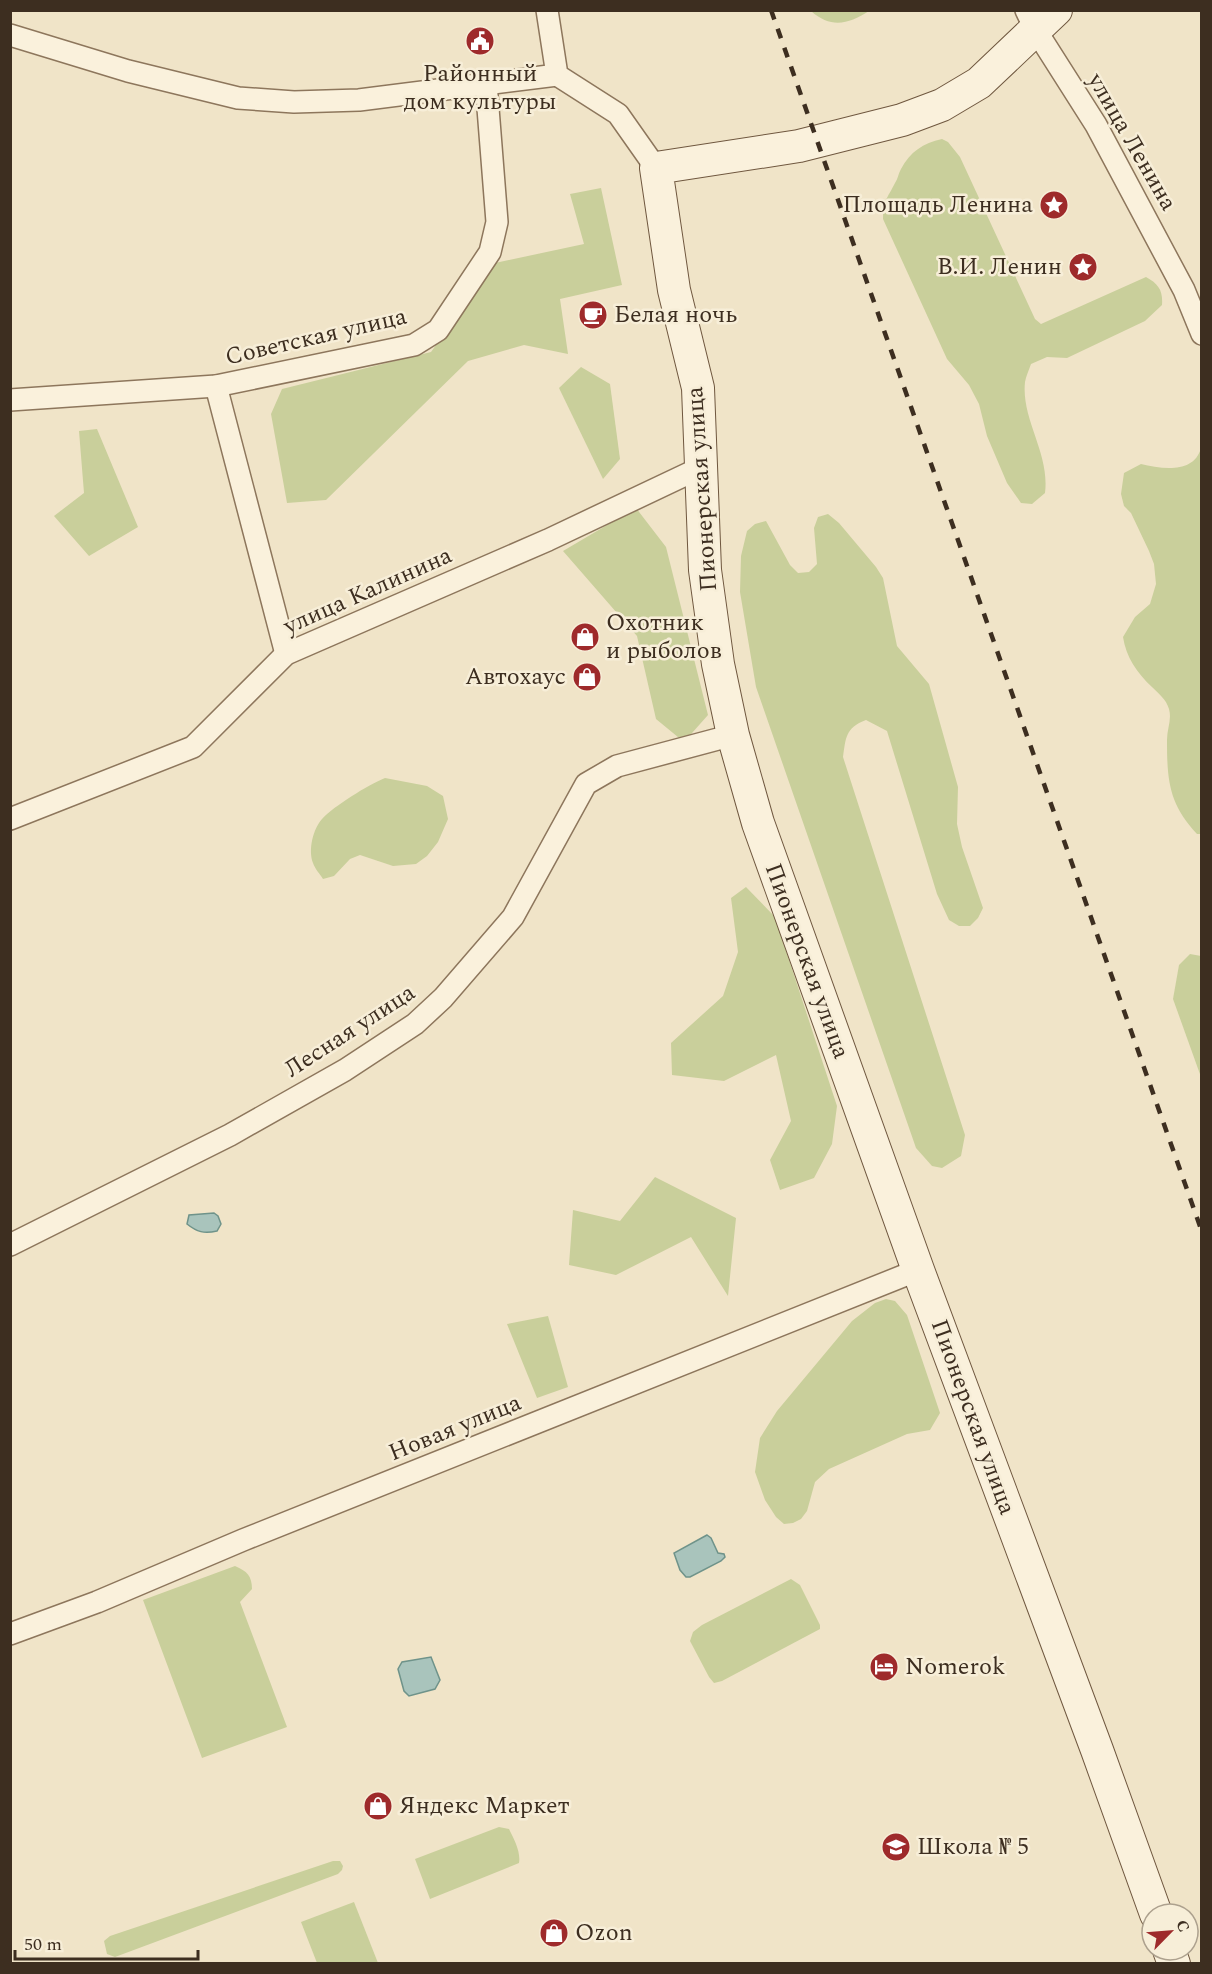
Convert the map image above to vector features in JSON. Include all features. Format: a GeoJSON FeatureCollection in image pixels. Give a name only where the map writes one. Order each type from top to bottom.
{"type":"FeatureCollection","features":[{"type":"Feature","properties":{"kind":"street"},"geometry":{"type":"LineString","coordinates":[[10,35],[128,72],[238,98],[294,102],[359,100],[557,75],[547,10]]}},
{"type":"Feature","properties":{"kind":"street"},"geometry":{"type":"LineString","coordinates":[[656,168],[791,148],[902,120],[942,105],[979,83],[1039,16]]}},
{"type":"Feature","properties":{"kind":"street","name":"улица Ленина"},"geometry":{"type":"LineString","coordinates":[[1039,16],[1184,290],[1202,334]]}},
{"type":"Feature","properties":{"kind":"street","name":"Пионерская улица"},"geometry":{"type":"LineString","coordinates":[[557,75],[618,114],[656,168],[674,290],[698,388],[705,570],[718,664],[734,735],[758,823],[918,1270],[1152,1902]]}},
{"type":"Feature","properties":{"kind":"street","name":"Советская улица"},"geometry":{"type":"LineString","coordinates":[[10,400],[216,386],[414,345],[438,330],[490,252],[497,222],[486,83]]}},
{"type":"Feature","properties":{"kind":"street"},"geometry":{"type":"LineString","coordinates":[[216,386],[286,654]]}},
{"type":"Feature","properties":{"kind":"street","name":"улица Калинина"},"geometry":{"type":"LineString","coordinates":[[10,819],[193,747],[286,654],[548,540],[702,467]]}},
{"type":"Feature","properties":{"kind":"street","name":"Лесная улица"},"geometry":{"type":"LineString","coordinates":[[10,1245],[230,1135],[345,1070],[415,1024],[443,998],[513,917],[586,784],[617,766],[734,735]]}},
{"type":"Feature","properties":{"kind":"street","name":"Новая улица"},"geometry":{"type":"LineString","coordinates":[[10,1634],[97,1602],[254,1535],[918,1270]]}},
{"type":"Feature","properties":{"kind":"green space"},"geometry":{"type":"Polygon","coordinates":[[[811,11],[869,11],[840,23],[818,17],[811,11]]]}},
{"type":"Feature","properties":{"kind":"green space"},"geometry":{"type":"Polygon","coordinates":[[[942,139],[948,142],[960,157],[1035,319],[1041,324],[1146,277],[1157,285],[1162,296],[1162,305],[1145,321],[1067,358],[1047,357],[1031,364],[1025,382],[1025,396],[1045,478],[1045,493],[1032,504],[1021,503],[1007,483],[987,436],[979,404],[969,385],[947,359],[883,219],[886,200],[905,163],[918,149],[942,139]]]}},
{"type":"Feature","properties":{"kind":"green space"},"geometry":{"type":"Polygon","coordinates":[[[601,188],[622,285],[560,299],[568,354],[524,345],[468,361],[326,500],[287,503],[271,414],[282,389],[431,352],[495,263],[584,244],[570,194],[601,188]]]}},
{"type":"Feature","properties":{"kind":"green space"},"geometry":{"type":"Polygon","coordinates":[[[581,367],[610,384],[620,459],[603,479],[559,388],[581,367]]]}},
{"type":"Feature","properties":{"kind":"green space"},"geometry":{"type":"Polygon","coordinates":[[[97,429],[138,527],[89,556],[54,516],[84,493],[79,431],[97,429]]]}},
{"type":"Feature","properties":{"kind":"green space"},"geometry":{"type":"Polygon","coordinates":[[[1201,448],[1202,834],[1197,834],[1180,812],[1169,780],[1167,736],[1170,717],[1168,705],[1137,670],[1124,644],[1123,637],[1135,617],[1150,604],[1156,584],[1154,564],[1149,551],[1131,513],[1124,506],[1121,494],[1124,473],[1141,464],[1167,468],[1184,466],[1192,462],[1201,448]]]}},
{"type":"Feature","properties":{"kind":"green space"},"geometry":{"type":"Polygon","coordinates":[[[636,508],[666,547],[708,715],[684,742],[656,719],[637,636],[563,551],[636,508]]]}},
{"type":"Feature","properties":{"kind":"green space"},"geometry":{"type":"Polygon","coordinates":[[[828,514],[839,523],[883,578],[897,646],[929,684],[958,787],[957,824],[962,847],[983,908],[978,918],[970,926],[959,926],[949,920],[937,894],[887,731],[866,720],[854,726],[846,739],[843,757],[965,1135],[961,1156],[942,1168],[932,1166],[916,1148],[756,687],[740,592],[741,556],[747,531],[755,524],[766,521],[790,565],[798,573],[809,572],[817,564],[814,528],[818,517],[828,514]]]}},
{"type":"Feature","properties":{"kind":"green space"},"geometry":{"type":"Polygon","coordinates":[[[385,778],[427,786],[443,796],[448,819],[438,842],[427,856],[416,864],[393,866],[360,855],[350,859],[334,876],[323,879],[314,865],[311,852],[312,840],[319,823],[343,802],[385,778]]]}},
{"type":"Feature","properties":{"kind":"green space"},"geometry":{"type":"Polygon","coordinates":[[[746,887],[775,917],[837,1106],[832,1144],[814,1178],[780,1190],[770,1160],[791,1121],[776,1055],[724,1081],[672,1075],[671,1043],[723,996],[738,952],[731,898],[746,887]]]}},
{"type":"Feature","properties":{"kind":"green space"},"geometry":{"type":"Polygon","coordinates":[[[1190,954],[1201,956],[1201,1077],[1173,999],[1179,965],[1190,954]]]}},
{"type":"Feature","properties":{"kind":"green space"},"geometry":{"type":"Polygon","coordinates":[[[655,1177],[736,1218],[728,1296],[691,1237],[616,1275],[569,1265],[573,1210],[620,1221],[655,1177]]]}},
{"type":"Feature","properties":{"kind":"green space"},"geometry":{"type":"Polygon","coordinates":[[[886,1299],[895,1301],[907,1315],[940,1413],[930,1430],[907,1434],[829,1469],[815,1482],[807,1511],[801,1519],[784,1524],[776,1517],[765,1500],[755,1472],[760,1438],[777,1411],[852,1321],[875,1303],[886,1299]]]}},
{"type":"Feature","properties":{"kind":"green space"},"geometry":{"type":"Polygon","coordinates":[[[548,1316],[568,1387],[537,1398],[507,1324],[548,1316]]]}},
{"type":"Feature","properties":{"kind":"green space"},"geometry":{"type":"Polygon","coordinates":[[[235,1566],[250,1577],[252,1589],[240,1602],[287,1727],[202,1758],[143,1600],[235,1566]]]}},
{"type":"Feature","properties":{"kind":"green space"},"geometry":{"type":"Polygon","coordinates":[[[791,1579],[800,1585],[820,1629],[722,1681],[714,1683],[690,1641],[693,1632],[702,1625],[791,1579]]]}},
{"type":"Feature","properties":{"kind":"green space"},"geometry":{"type":"Polygon","coordinates":[[[499,1827],[509,1829],[518,1850],[519,1863],[430,1899],[415,1859],[499,1827]]]}},
{"type":"Feature","properties":{"kind":"green space"},"geometry":{"type":"Polygon","coordinates":[[[333,1861],[340,1861],[343,1866],[338,1874],[115,1957],[107,1954],[104,1941],[110,1936],[333,1861]]]}},
{"type":"Feature","properties":{"kind":"green space"},"geometry":{"type":"Polygon","coordinates":[[[354,1902],[378,1963],[317,1963],[301,1922],[354,1902]]]}},
{"type":"Feature","properties":{"kind":"water"},"geometry":{"type":"Polygon","coordinates":[[[214,1213],[221,1224],[217,1231],[201,1232],[187,1224],[189,1215],[214,1213]]]}},
{"type":"Feature","properties":{"kind":"water"},"geometry":{"type":"Polygon","coordinates":[[[707,1535],[711,1538],[718,1553],[724,1554],[725,1557],[690,1577],[686,1577],[680,1570],[674,1553],[707,1535]]]}},
{"type":"Feature","properties":{"kind":"water"},"geometry":{"type":"Polygon","coordinates":[[[431,1657],[440,1680],[435,1689],[409,1696],[404,1691],[398,1669],[402,1662],[431,1657]]]}},
{"type":"Feature","properties":{"kind":"railway"},"geometry":{"type":"LineString","coordinates":[[771,10],[1202,1232]]}},
{"type":"Feature","properties":{"kind":"place","name":"Районный дом культуры"},"geometry":{"type":"Point","coordinates":[480,41]}},
{"type":"Feature","properties":{"kind":"place","name":"Площадь Ленина"},"geometry":{"type":"Point","coordinates":[1054,205]}},
{"type":"Feature","properties":{"kind":"place","name":"В.И. Ленин"},"geometry":{"type":"Point","coordinates":[1083,267]}},
{"type":"Feature","properties":{"kind":"place","name":"Белая ночь"},"geometry":{"type":"Point","coordinates":[593,315]}},
{"type":"Feature","properties":{"kind":"place","name":"Охотник и рыболов"},"geometry":{"type":"Point","coordinates":[585,637]}},
{"type":"Feature","properties":{"kind":"place","name":"Автохаус"},"geometry":{"type":"Point","coordinates":[587,677]}},
{"type":"Feature","properties":{"kind":"place","name":"Nomerok"},"geometry":{"type":"Point","coordinates":[884,1667]}},
{"type":"Feature","properties":{"kind":"place","name":"Яндекс Маркет"},"geometry":{"type":"Point","coordinates":[378,1806]}},
{"type":"Feature","properties":{"kind":"place","name":"Школа № 5"},"geometry":{"type":"Point","coordinates":[896,1847]}},
{"type":"Feature","properties":{"kind":"place","name":"Ozon"},"geometry":{"type":"Point","coordinates":[554,1933]}}]}
